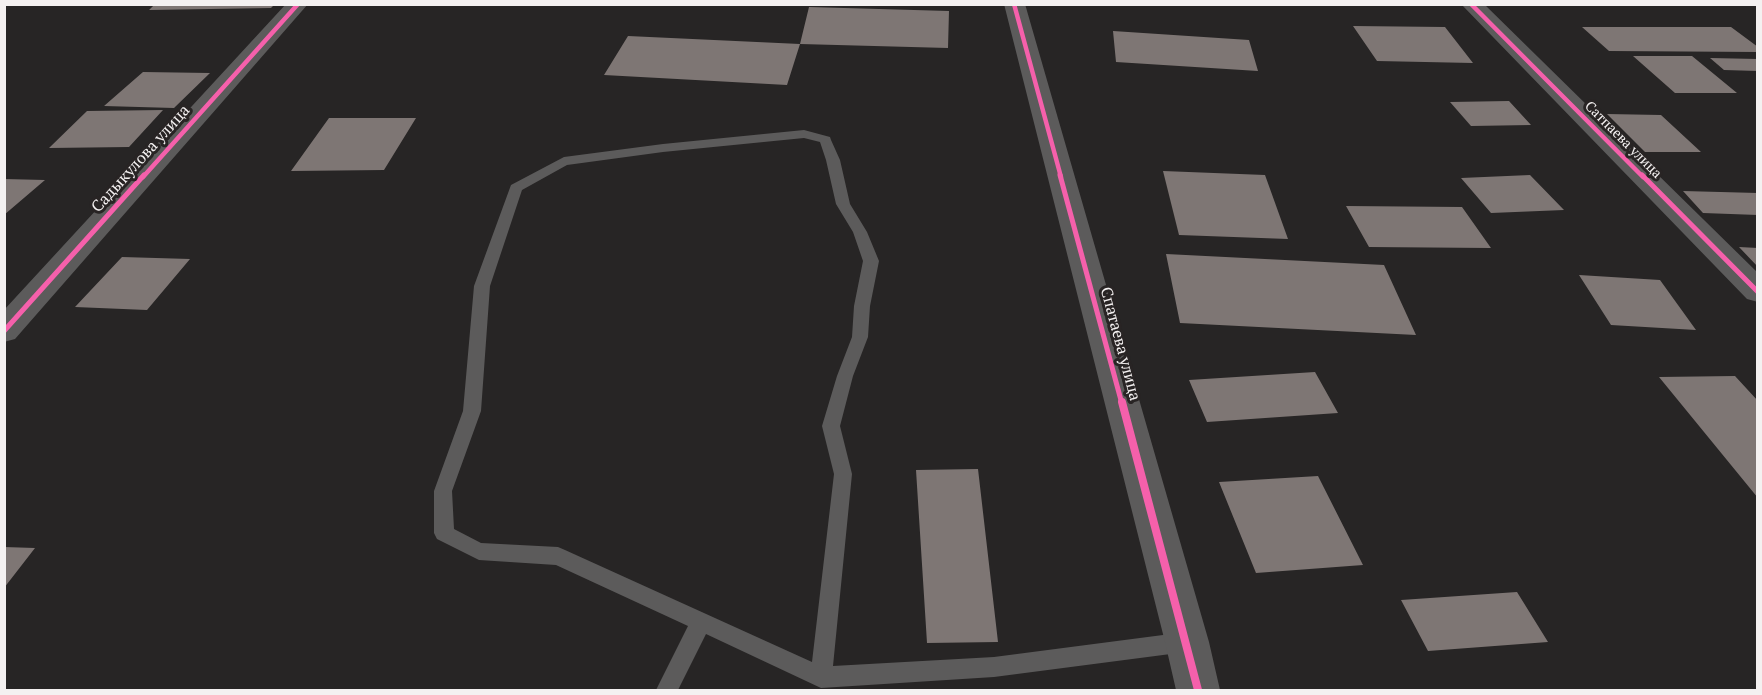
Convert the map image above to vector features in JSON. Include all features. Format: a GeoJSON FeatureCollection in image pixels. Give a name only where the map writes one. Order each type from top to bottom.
{"type":"FeatureCollection","features":[{"type":"Feature","properties":{"kind":"street","name":"Садыкулова улица"},"geometry":{"type":"LineString","coordinates":[[4,331],[298,4]]}},
{"type":"Feature","properties":{"kind":"street","name":"Спатаева улица"},"geometry":{"type":"LineString","coordinates":[[1014,4],[1187,642],[1198,690]]}},
{"type":"Feature","properties":{"kind":"street","name":"Сатпаева улица"},"geometry":{"type":"LineString","coordinates":[[1471,4],[1758,292]]}},
{"type":"Feature","properties":{"kind":"lane"},"geometry":{"type":"LineString","coordinates":[[821,677],[843,474],[831,426],[845,376],[860,337],[862,306],[871,261],[860,232],[843,204],[833,160],[825,140],[804,134],[663,148],[564,161],[516,188],[483,286],[472,411],[443,491],[444,533],[479,551],[558,556],[821,677],[994,667],[1187,642]]}},
{"type":"Feature","properties":{"kind":"lane"},"geometry":{"type":"LineString","coordinates":[[667,690],[701,622]]}},
{"type":"Feature","properties":{"kind":"building"},"geometry":{"type":"Polygon","coordinates":[[[155,4],[275,4],[271,8],[149,10],[155,4]]]}},
{"type":"Feature","properties":{"kind":"building"},"geometry":{"type":"Polygon","coordinates":[[[809,7],[949,11],[948,48],[800,44],[809,7]]]}},
{"type":"Feature","properties":{"kind":"building"},"geometry":{"type":"Polygon","coordinates":[[[1353,26],[1445,27],[1473,63],[1377,61],[1353,26]]]}},
{"type":"Feature","properties":{"kind":"building"},"geometry":{"type":"Polygon","coordinates":[[[1582,27],[1731,27],[1758,47],[1758,52],[1609,51],[1582,27]]]}},
{"type":"Feature","properties":{"kind":"building"},"geometry":{"type":"Polygon","coordinates":[[[1113,31],[1249,40],[1258,71],[1116,62],[1113,31]]]}},
{"type":"Feature","properties":{"kind":"building"},"geometry":{"type":"Polygon","coordinates":[[[628,36],[800,44],[787,85],[604,75],[628,36]]]}},
{"type":"Feature","properties":{"kind":"building"},"geometry":{"type":"Polygon","coordinates":[[[1633,56],[1692,56],[1737,93],[1675,93],[1633,56]]]}},
{"type":"Feature","properties":{"kind":"building"},"geometry":{"type":"Polygon","coordinates":[[[1710,58],[1758,59],[1758,71],[1724,70],[1710,58]]]}},
{"type":"Feature","properties":{"kind":"building"},"geometry":{"type":"Polygon","coordinates":[[[143,72],[210,73],[174,108],[104,106],[143,72]]]}},
{"type":"Feature","properties":{"kind":"building"},"geometry":{"type":"Polygon","coordinates":[[[1509,101],[1531,125],[1471,126],[1450,102],[1509,101]]]}},
{"type":"Feature","properties":{"kind":"building"},"geometry":{"type":"Polygon","coordinates":[[[163,110],[129,147],[49,148],[87,111],[163,110]]]}},
{"type":"Feature","properties":{"kind":"building"},"geometry":{"type":"Polygon","coordinates":[[[1607,114],[1661,115],[1701,152],[1645,152],[1607,114]]]}},
{"type":"Feature","properties":{"kind":"building"},"geometry":{"type":"Polygon","coordinates":[[[329,118],[416,118],[384,170],[291,171],[329,118]]]}},
{"type":"Feature","properties":{"kind":"building"},"geometry":{"type":"Polygon","coordinates":[[[1163,171],[1265,175],[1288,239],[1179,235],[1163,171]]]}},
{"type":"Feature","properties":{"kind":"building"},"geometry":{"type":"Polygon","coordinates":[[[1530,175],[1564,210],[1491,213],[1461,178],[1530,175]]]}},
{"type":"Feature","properties":{"kind":"building"},"geometry":{"type":"Polygon","coordinates":[[[4,179],[45,180],[4,215],[4,179]]]}},
{"type":"Feature","properties":{"kind":"building"},"geometry":{"type":"Polygon","coordinates":[[[1683,191],[1758,193],[1758,215],[1703,213],[1683,191]]]}},
{"type":"Feature","properties":{"kind":"building"},"geometry":{"type":"Polygon","coordinates":[[[1346,206],[1462,207],[1491,248],[1369,247],[1346,206]]]}},
{"type":"Feature","properties":{"kind":"building"},"geometry":{"type":"Polygon","coordinates":[[[1739,247],[1758,248],[1758,267],[1739,247]]]}},
{"type":"Feature","properties":{"kind":"building"},"geometry":{"type":"Polygon","coordinates":[[[1166,254],[1384,265],[1416,335],[1180,323],[1166,254]]]}},
{"type":"Feature","properties":{"kind":"building"},"geometry":{"type":"Polygon","coordinates":[[[122,257],[190,259],[147,310],[75,307],[122,257]]]}},
{"type":"Feature","properties":{"kind":"building"},"geometry":{"type":"Polygon","coordinates":[[[1579,275],[1660,280],[1696,330],[1611,325],[1579,275]]]}},
{"type":"Feature","properties":{"kind":"building"},"geometry":{"type":"Polygon","coordinates":[[[1315,372],[1338,413],[1207,422],[1189,380],[1315,372]]]}},
{"type":"Feature","properties":{"kind":"building"},"geometry":{"type":"Polygon","coordinates":[[[1735,376],[1758,401],[1758,498],[1659,377],[1735,376]]]}},
{"type":"Feature","properties":{"kind":"building"},"geometry":{"type":"Polygon","coordinates":[[[978,469],[998,642],[927,643],[916,470],[978,469]]]}},
{"type":"Feature","properties":{"kind":"building"},"geometry":{"type":"Polygon","coordinates":[[[1318,476],[1363,565],[1256,573],[1219,482],[1318,476]]]}},
{"type":"Feature","properties":{"kind":"building"},"geometry":{"type":"Polygon","coordinates":[[[4,547],[35,548],[4,588],[4,547]]]}},
{"type":"Feature","properties":{"kind":"building"},"geometry":{"type":"Polygon","coordinates":[[[1517,592],[1548,642],[1428,651],[1401,600],[1517,592]]]}},
{"type":"Feature","properties":{"kind":"cycle path"},"geometry":{"type":"LineString","coordinates":[[4,331],[298,4]]}},
{"type":"Feature","properties":{"kind":"cycle path"},"geometry":{"type":"LineString","coordinates":[[1014,4],[1187,642],[1198,690]]}},
{"type":"Feature","properties":{"kind":"cycle path"},"geometry":{"type":"LineString","coordinates":[[1471,4],[1758,292]]}}]}
